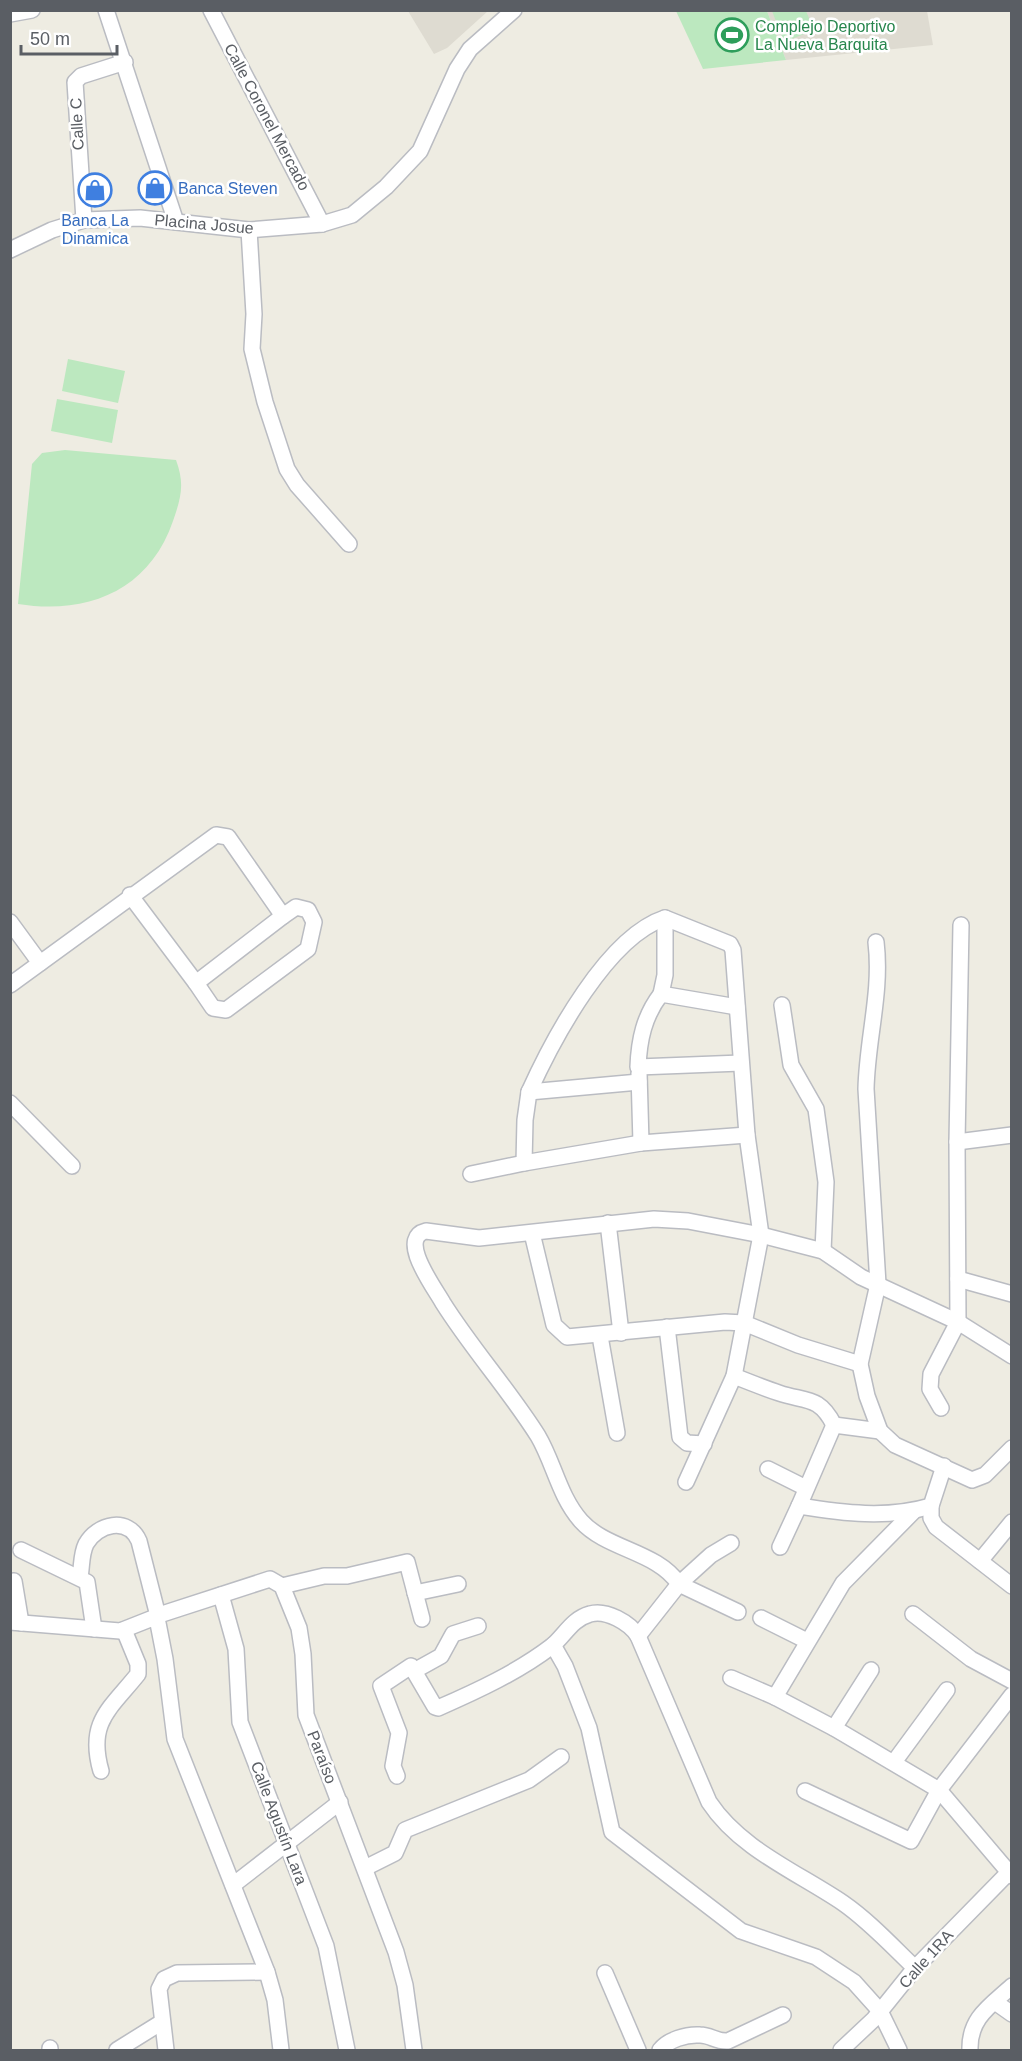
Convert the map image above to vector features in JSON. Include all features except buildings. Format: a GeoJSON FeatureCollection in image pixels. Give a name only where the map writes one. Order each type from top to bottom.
{"type":"FeatureCollection","features":[{"type":"Feature","properties":{"kind":"street"},"geometry":{"type":"LineString","coordinates":[[10,14],[32,10]]}},
{"type":"Feature","properties":{"kind":"street"},"geometry":{"type":"LineString","coordinates":[[106,10],[176,222]]}},
{"type":"Feature","properties":{"kind":"street","name":"Calle Coronel Mercado"},"geometry":{"type":"LineString","coordinates":[[211,10],[322,224]]}},
{"type":"Feature","properties":{"kind":"street","name":"Placina Josue"},"geometry":{"type":"LineString","coordinates":[[10,250],[52,230],[84,220],[140,218],[249,230],[322,224],[352,214],[386,187],[420,151],[457,69],[470,49],[514,10]]}},
{"type":"Feature","properties":{"kind":"street","name":"Calle C"},"geometry":{"type":"LineString","coordinates":[[84,220],[75,82],[81,76],[125,62]]}},
{"type":"Feature","properties":{"kind":"street"},"geometry":{"type":"LineString","coordinates":[[249,230],[254,314],[252,349],[265,402],[287,469],[297,485],[349,543]]}},
{"type":"Feature","properties":{"kind":"street"},"geometry":{"type":"LineString","coordinates":[[10,985],[210,838],[224,835],[283,916]]}},
{"type":"Feature","properties":{"kind":"street"},"geometry":{"type":"LineString","coordinates":[[130,895],[213,1008],[226,1010],[308,949],[314,922],[308,910],[296,907],[196,983]]}},
{"type":"Feature","properties":{"kind":"street"},"geometry":{"type":"LineString","coordinates":[[641,1143],[639,1042],[648,1016],[661,994],[665,975],[665,918]]}},
{"type":"Feature","properties":{"kind":"street"},"geometry":{"type":"LineString","coordinates":[[665,918],[729,944],[733,950],[747,1135],[761,1235],[734,1376],[686,1482]]}},
{"type":"Feature","properties":{"kind":"street"},"geometry":{"type":"LineString","coordinates":[[524,1163],[525,1120],[529,1092],[548,1048],[591,983],[631,936],[665,918]]}},
{"type":"Feature","properties":{"kind":"street"},"geometry":{"type":"LineString","coordinates":[[10,922],[40,963]]}},
{"type":"Feature","properties":{"kind":"street"},"geometry":{"type":"LineString","coordinates":[[941,1408],[930,1389],[932,1374],[958,1323],[957,1142],[961,925]]}},
{"type":"Feature","properties":{"kind":"street"},"geometry":{"type":"LineString","coordinates":[[876,942],[878,988],[867,1062],[866,1089],[878,1284],[860,1364],[871,1411],[880,1431],[895,1445],[972,1480],[978,1479],[1011,1448]]}},
{"type":"Feature","properties":{"kind":"street"},"geometry":{"type":"LineString","coordinates":[[661,994],[737,1007]]}},
{"type":"Feature","properties":{"kind":"street"},"geometry":{"type":"LineString","coordinates":[[782,1005],[791,1065],[816,1109],[826,1182],[823,1251]]}},
{"type":"Feature","properties":{"kind":"street"},"geometry":{"type":"LineString","coordinates":[[529,1092],[639,1075],[741,1063]]}},
{"type":"Feature","properties":{"kind":"street"},"geometry":{"type":"LineString","coordinates":[[13,1111],[72,1166]]}},
{"type":"Feature","properties":{"kind":"street"},"geometry":{"type":"LineString","coordinates":[[471,1174],[641,1143],[747,1135]]}},
{"type":"Feature","properties":{"kind":"street"},"geometry":{"type":"LineString","coordinates":[[957,1142],[1011,1135]]}},
{"type":"Feature","properties":{"kind":"street"},"geometry":{"type":"LineString","coordinates":[[738,1612],[679,1584],[673,1576],[656,1564],[602,1538],[582,1522],[567,1500],[537,1434],[450,1315],[413,1248],[414,1238],[426,1232],[479,1238],[654,1219],[688,1221],[761,1235],[823,1251],[861,1277],[958,1323],[1011,1356]]}},
{"type":"Feature","properties":{"kind":"street"},"geometry":{"type":"LineString","coordinates":[[608,1223],[621,1333]]}},
{"type":"Feature","properties":{"kind":"street"},"geometry":{"type":"LineString","coordinates":[[532,1233],[554,1325],[567,1337],[600,1336],[667,1327],[744,1323],[798,1345],[860,1364]]}},
{"type":"Feature","properties":{"kind":"street"},"geometry":{"type":"LineString","coordinates":[[958,1279],[1011,1294]]}},
{"type":"Feature","properties":{"kind":"street"},"geometry":{"type":"LineString","coordinates":[[667,1327],[680,1437],[687,1443],[704,1444]]}},
{"type":"Feature","properties":{"kind":"street"},"geometry":{"type":"LineString","coordinates":[[600,1336],[617,1433]]}},
{"type":"Feature","properties":{"kind":"street"},"geometry":{"type":"LineString","coordinates":[[734,1376],[782,1394],[800,1396],[814,1402],[829,1415],[834,1425]]}},
{"type":"Feature","properties":{"kind":"street"},"geometry":{"type":"LineString","coordinates":[[834,1425],[880,1431]]}},
{"type":"Feature","properties":{"kind":"street"},"geometry":{"type":"LineString","coordinates":[[780,1547],[834,1425]]}},
{"type":"Feature","properties":{"kind":"street"},"geometry":{"type":"LineString","coordinates":[[944,1466],[931,1506],[931,1518],[936,1527],[1011,1586]]}},
{"type":"Feature","properties":{"kind":"street"},"geometry":{"type":"LineString","coordinates":[[768,1469],[806,1488]]}},
{"type":"Feature","properties":{"kind":"street"},"geometry":{"type":"LineString","coordinates":[[799,1506],[850,1514],[913,1512],[931,1506]]}},
{"type":"Feature","properties":{"kind":"street"},"geometry":{"type":"LineString","coordinates":[[775,1697],[843,1583],[913,1512]]}},
{"type":"Feature","properties":{"kind":"street"},"geometry":{"type":"LineString","coordinates":[[980,1561],[1011,1522]]}},
{"type":"Feature","properties":{"kind":"street"},"geometry":{"type":"LineString","coordinates":[[80,1577],[83,1553],[96,1532],[108,1526],[126,1527],[136,1535],[158,1615],[175,1740],[267,1972],[275,2000],[281,2050]]}},
{"type":"Feature","properties":{"kind":"street"},"geometry":{"type":"LineString","coordinates":[[638,1636],[679,1584],[711,1555],[731,1543]]}},
{"type":"Feature","properties":{"kind":"street"},"geometry":{"type":"LineString","coordinates":[[21,1550],[80,1577],[89,1587],[94,1629]]}},
{"type":"Feature","properties":{"kind":"street"},"geometry":{"type":"LineString","coordinates":[[14,1581],[16,1622],[124,1630],[158,1615],[264,1580],[277,1581],[282,1586],[322,1576],[348,1576],[406,1562],[422,1619]]}},
{"type":"Feature","properties":{"kind":"street"},"geometry":{"type":"LineString","coordinates":[[415,1593],[458,1584]]}},
{"type":"Feature","properties":{"kind":"street","name":"Paraíso"},"geometry":{"type":"LineString","coordinates":[[282,1586],[294,1611],[302,1644],[306,1715],[366,1868],[401,1971],[414,2050]]}},
{"type":"Feature","properties":{"kind":"street","name":"Calle Agustín Lara"},"geometry":{"type":"LineString","coordinates":[[221,1595],[236,1649],[240,1722],[330,1956],[347,2050]]}},
{"type":"Feature","properties":{"kind":"street"},"geometry":{"type":"LineString","coordinates":[[397,1776],[393,1766],[399,1733],[380,1687],[409,1666],[435,1707],[438,1708],[487,1686],[553,1646],[573,1622],[594,1613],[607,1615],[632,1626],[638,1636],[709,1802],[716,1813],[747,1843],[845,1904],[915,1968]]}},
{"type":"Feature","properties":{"kind":"street"},"geometry":{"type":"LineString","coordinates":[[913,1614],[971,1659],[1011,1681]]}},
{"type":"Feature","properties":{"kind":"street"},"geometry":{"type":"LineString","coordinates":[[761,1618],[807,1641]]}},
{"type":"Feature","properties":{"kind":"street"},"geometry":{"type":"LineString","coordinates":[[414,1671],[441,1656],[454,1633],[478,1626]]}},
{"type":"Feature","properties":{"kind":"street"},"geometry":{"type":"LineString","coordinates":[[101,1771],[95,1745],[99,1723],[138,1674],[138,1664],[124,1630]]}},
{"type":"Feature","properties":{"kind":"street"},"geometry":{"type":"LineString","coordinates":[[553,1646],[565,1666],[589,1728],[609,1824],[619,1839],[741,1931],[816,1957],[842,1973],[870,1997],[880,2011],[899,2050]]}},
{"type":"Feature","properties":{"kind":"street"},"geometry":{"type":"LineString","coordinates":[[834,1728],[871,1670]]}},
{"type":"Feature","properties":{"kind":"street"},"geometry":{"type":"LineString","coordinates":[[731,1678],[775,1697],[834,1728],[939,1790],[1011,1872]]}},
{"type":"Feature","properties":{"kind":"street"},"geometry":{"type":"LineString","coordinates":[[894,1762],[947,1690]]}},
{"type":"Feature","properties":{"kind":"street"},"geometry":{"type":"LineString","coordinates":[[805,1791],[911,1841],[939,1790],[1011,1695]]}},
{"type":"Feature","properties":{"kind":"street"},"geometry":{"type":"LineString","coordinates":[[366,1868],[395,1853],[405,1830],[529,1780],[561,1757]]}},
{"type":"Feature","properties":{"kind":"street"},"geometry":{"type":"LineString","coordinates":[[233,1885],[340,1802]]}},
{"type":"Feature","properties":{"kind":"street","name":"Calle 1RA"},"geometry":{"type":"LineString","coordinates":[[841,2050],[880,2011],[915,1968],[1011,1872]]}},
{"type":"Feature","properties":{"kind":"street"},"geometry":{"type":"LineString","coordinates":[[166,2050],[159,1989],[164,1979],[177,1973],[267,1972]]}},
{"type":"Feature","properties":{"kind":"street"},"geometry":{"type":"LineString","coordinates":[[604,1973],[638,2050]]}},
{"type":"Feature","properties":{"kind":"street"},"geometry":{"type":"LineString","coordinates":[[970,2050],[972,2027],[1011,1986]]}},
{"type":"Feature","properties":{"kind":"street"},"geometry":{"type":"LineString","coordinates":[[995,2002],[1011,2014]]}},
{"type":"Feature","properties":{"kind":"street"},"geometry":{"type":"LineString","coordinates":[[660,2050],[666,2043],[687,2036],[700,2035],[718,2042],[728,2041],[783,2015]]}},
{"type":"Feature","properties":{"kind":"street"},"geometry":{"type":"LineString","coordinates":[[117,2050],[162,2022]]}},
{"type":"Feature","properties":{"kind":"shaded area"},"geometry":{"type":"Polygon","coordinates":[[[408,11],[488,11],[447,48],[434,54],[408,11]]]}},
{"type":"Feature","properties":{"kind":"shaded area"},"geometry":{"type":"Polygon","coordinates":[[[767,11],[927,11],[933,45],[786,60],[767,11]]]}},
{"type":"Feature","properties":{"kind":"green space","name":"Complejo Deportivo La Nueva Barquita"},"geometry":{"type":"Polygon","coordinates":[[[676,11],[767,11],[786,60],[703,69],[676,11]]]}},
{"type":"Feature","properties":{"kind":"green space"},"geometry":{"type":"Polygon","coordinates":[[[772,11],[806,11],[814,30],[784,42],[772,11]]]}},
{"type":"Feature","properties":{"kind":"green space"},"geometry":{"type":"Polygon","coordinates":[[[68,359],[125,371],[118,403],[62,391],[68,359]]]}},
{"type":"Feature","properties":{"kind":"green space"},"geometry":{"type":"Polygon","coordinates":[[[57,399],[118,410],[112,443],[51,431],[57,399]]]}},
{"type":"Feature","properties":{"kind":"green space"},"geometry":{"type":"Polygon","coordinates":[[[65,450],[176,460],[181,484],[176,513],[162,545],[148,565],[132,581],[112,593],[68,606],[18,604],[32,464],[42,453],[65,450]]]}},
{"type":"Feature","properties":{"kind":"place","name":"Complejo Deportivo La Nueva Barquita"},"geometry":{"type":"Point","coordinates":[732,35]}},
{"type":"Feature","properties":{"kind":"place","name":"Banca Steven"},"geometry":{"type":"Point","coordinates":[155,188]}},
{"type":"Feature","properties":{"kind":"place","name":"Banca La Dinamica"},"geometry":{"type":"Point","coordinates":[95,190]}}]}
